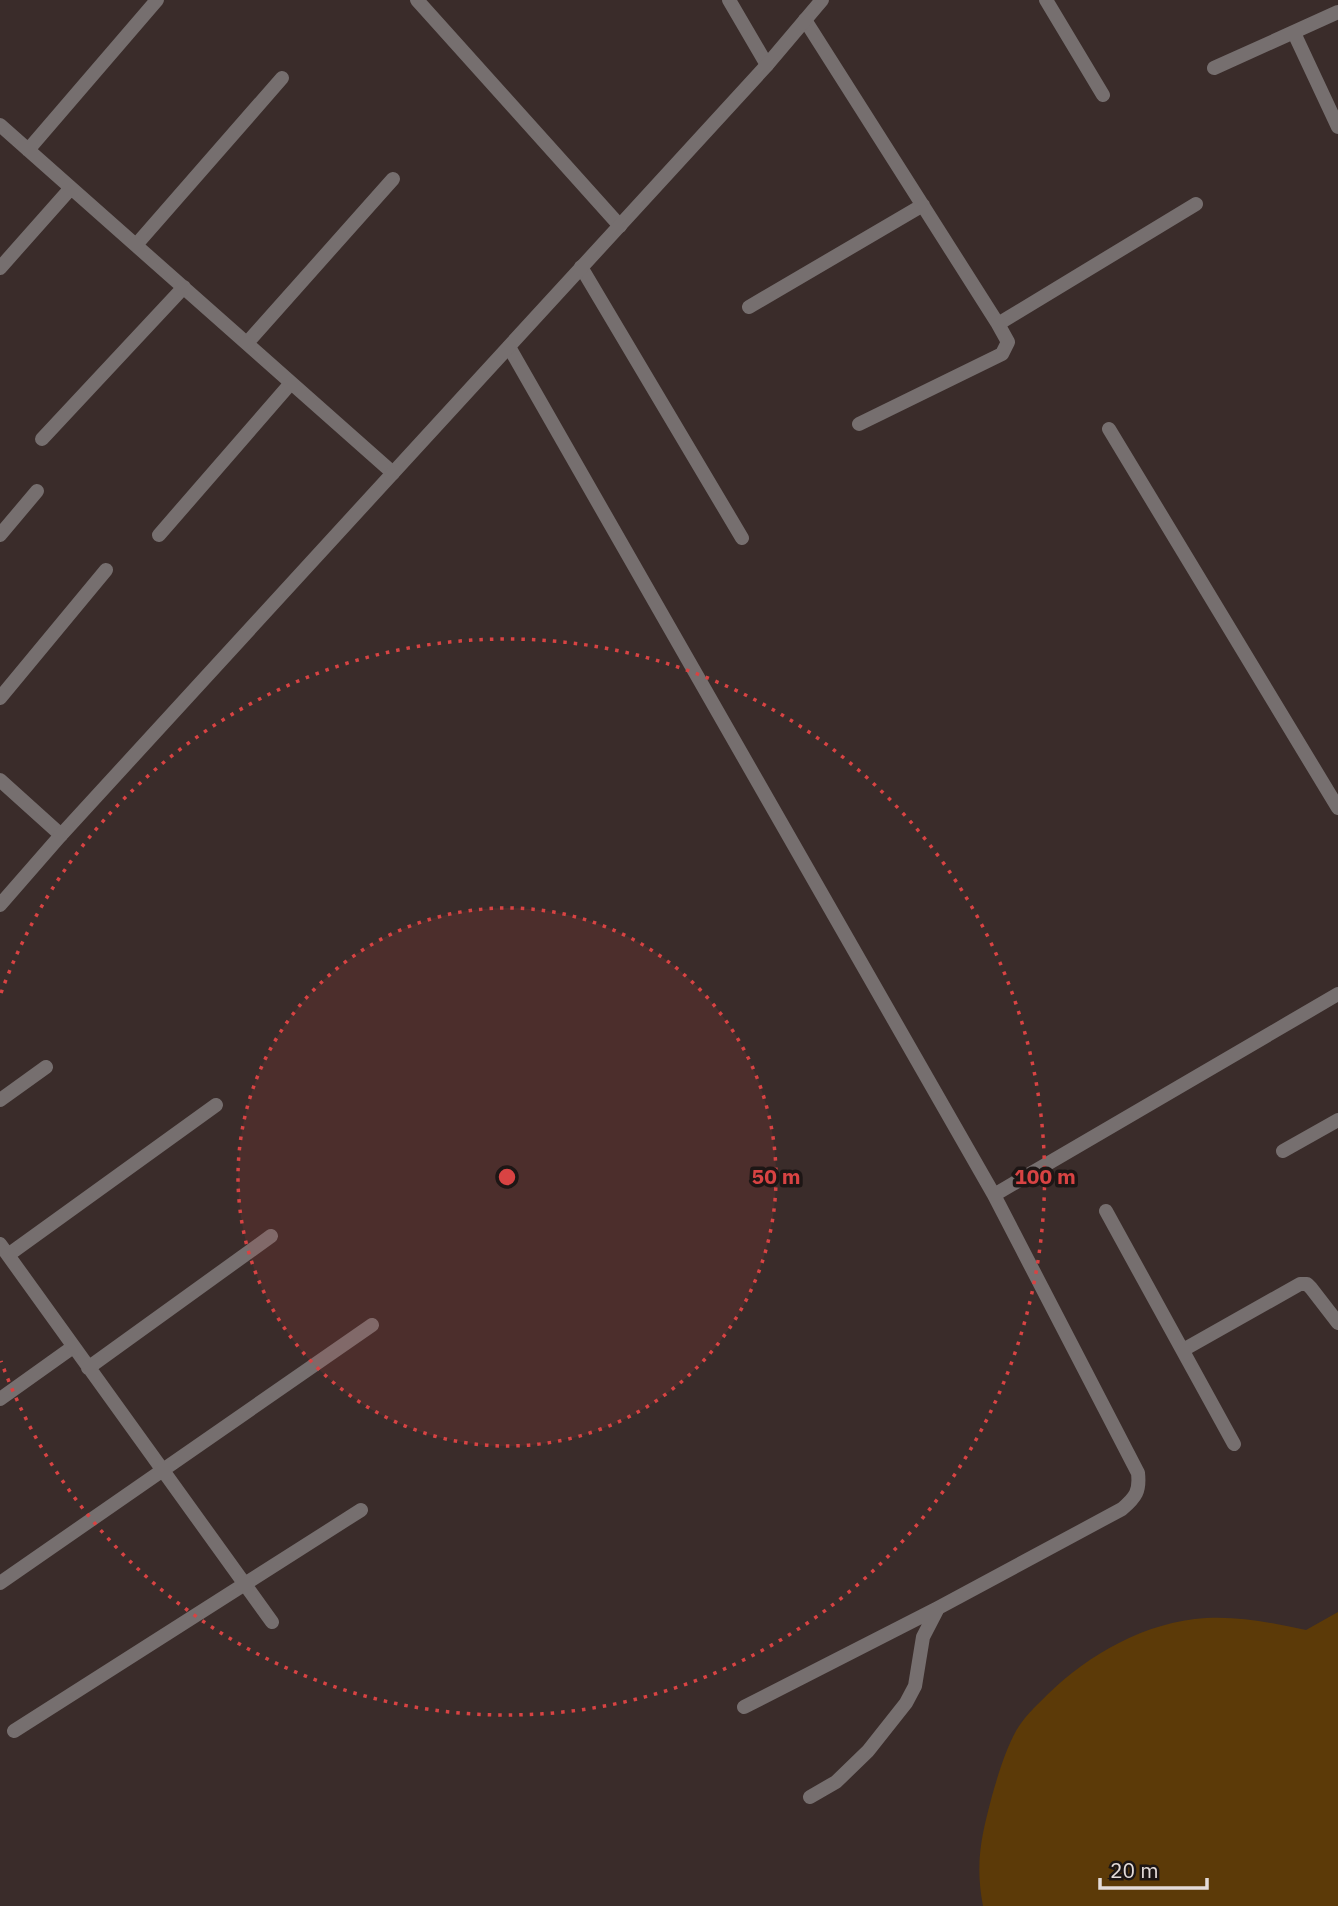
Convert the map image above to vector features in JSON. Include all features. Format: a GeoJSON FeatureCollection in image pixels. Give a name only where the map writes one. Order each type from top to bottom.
{"type":"FeatureCollection","features":[{"type":"Feature","properties":{"kind":"street"},"geometry":{"type":"LineString","coordinates":[[28,150],[157,0]]}},
{"type":"Feature","properties":{"kind":"street"},"geometry":{"type":"LineString","coordinates":[[417,0],[620,226]]}},
{"type":"Feature","properties":{"kind":"street"},"geometry":{"type":"LineString","coordinates":[[730,0],[768,65]]}},
{"type":"Feature","properties":{"kind":"street"},"geometry":{"type":"LineString","coordinates":[[0,905],[61,835],[768,65],[822,0]]}},
{"type":"Feature","properties":{"kind":"street"},"geometry":{"type":"LineString","coordinates":[[1046,0],[1103,95]]}},
{"type":"Feature","properties":{"kind":"street"},"geometry":{"type":"LineString","coordinates":[[1214,68],[1338,12]]}},
{"type":"Feature","properties":{"kind":"street"},"geometry":{"type":"LineString","coordinates":[[805,20],[1009,342],[1002,354],[859,424]]}},
{"type":"Feature","properties":{"kind":"street"},"geometry":{"type":"LineString","coordinates":[[1294,33],[1338,127]]}},
{"type":"Feature","properties":{"kind":"street"},"geometry":{"type":"LineString","coordinates":[[136,246],[282,78]]}},
{"type":"Feature","properties":{"kind":"street"},"geometry":{"type":"LineString","coordinates":[[0,125],[393,473]]}},
{"type":"Feature","properties":{"kind":"street"},"geometry":{"type":"LineString","coordinates":[[247,343],[393,179]]}},
{"type":"Feature","properties":{"kind":"street"},"geometry":{"type":"LineString","coordinates":[[0,268],[71,188]]}},
{"type":"Feature","properties":{"kind":"street"},"geometry":{"type":"LineString","coordinates":[[998,324],[1196,204]]}},
{"type":"Feature","properties":{"kind":"street"},"geometry":{"type":"LineString","coordinates":[[750,307],[923,205]]}},
{"type":"Feature","properties":{"kind":"street"},"geometry":{"type":"LineString","coordinates":[[581,267],[742,538]]}},
{"type":"Feature","properties":{"kind":"street"},"geometry":{"type":"LineString","coordinates":[[42,439],[184,287]]}},
{"type":"Feature","properties":{"kind":"street"},"geometry":{"type":"LineString","coordinates":[[509,347],[995,1195],[1138,1473],[1140,1487],[1136,1497],[1122,1509],[938,1608],[744,1707]]}},
{"type":"Feature","properties":{"kind":"street"},"geometry":{"type":"LineString","coordinates":[[159,536],[292,383]]}},
{"type":"Feature","properties":{"kind":"street"},"geometry":{"type":"LineString","coordinates":[[1109,429],[1338,808]]}},
{"type":"Feature","properties":{"kind":"street"},"geometry":{"type":"LineString","coordinates":[[0,535],[37,491]]}},
{"type":"Feature","properties":{"kind":"street"},"geometry":{"type":"LineString","coordinates":[[0,698],[106,570]]}},
{"type":"Feature","properties":{"kind":"street"},"geometry":{"type":"LineString","coordinates":[[0,780],[61,835]]}},
{"type":"Feature","properties":{"kind":"street"},"geometry":{"type":"LineString","coordinates":[[995,1195],[1338,993]]}},
{"type":"Feature","properties":{"kind":"street"},"geometry":{"type":"LineString","coordinates":[[0,1100],[46,1067]]}},
{"type":"Feature","properties":{"kind":"street"},"geometry":{"type":"LineString","coordinates":[[216,1105],[4,1250],[272,1622]]}},
{"type":"Feature","properties":{"kind":"street"},"geometry":{"type":"LineString","coordinates":[[1283,1151],[1338,1120]]}},
{"type":"Feature","properties":{"kind":"street"},"geometry":{"type":"LineString","coordinates":[[1106,1210],[1234,1444]]}},
{"type":"Feature","properties":{"kind":"street"},"geometry":{"type":"LineString","coordinates":[[88,1368],[271,1236]]}},
{"type":"Feature","properties":{"kind":"street"},"geometry":{"type":"LineString","coordinates":[[1183,1350],[1300,1284],[1307,1284],[1311,1288],[1338,1324]]}},
{"type":"Feature","properties":{"kind":"street"},"geometry":{"type":"LineString","coordinates":[[0,1583],[372,1325]]}},
{"type":"Feature","properties":{"kind":"street"},"geometry":{"type":"LineString","coordinates":[[0,1399],[73,1347]]}},
{"type":"Feature","properties":{"kind":"street"},"geometry":{"type":"LineString","coordinates":[[15,1731],[361,1510]]}},
{"type":"Feature","properties":{"kind":"street"},"geometry":{"type":"LineString","coordinates":[[810,1797],[835,1782],[868,1751],[906,1703],[915,1686],[923,1637],[938,1608]]}},
{"type":"Feature","properties":{"kind":"shaded area"},"geometry":{"type":"Polygon","coordinates":[[[1338,1612],[1338,1906],[983,1906],[979,1877],[980,1851],[1002,1763],[1022,1721],[1063,1680],[1119,1643],[1161,1626],[1206,1618],[1231,1618],[1306,1630],[1338,1612]]]}}]}
